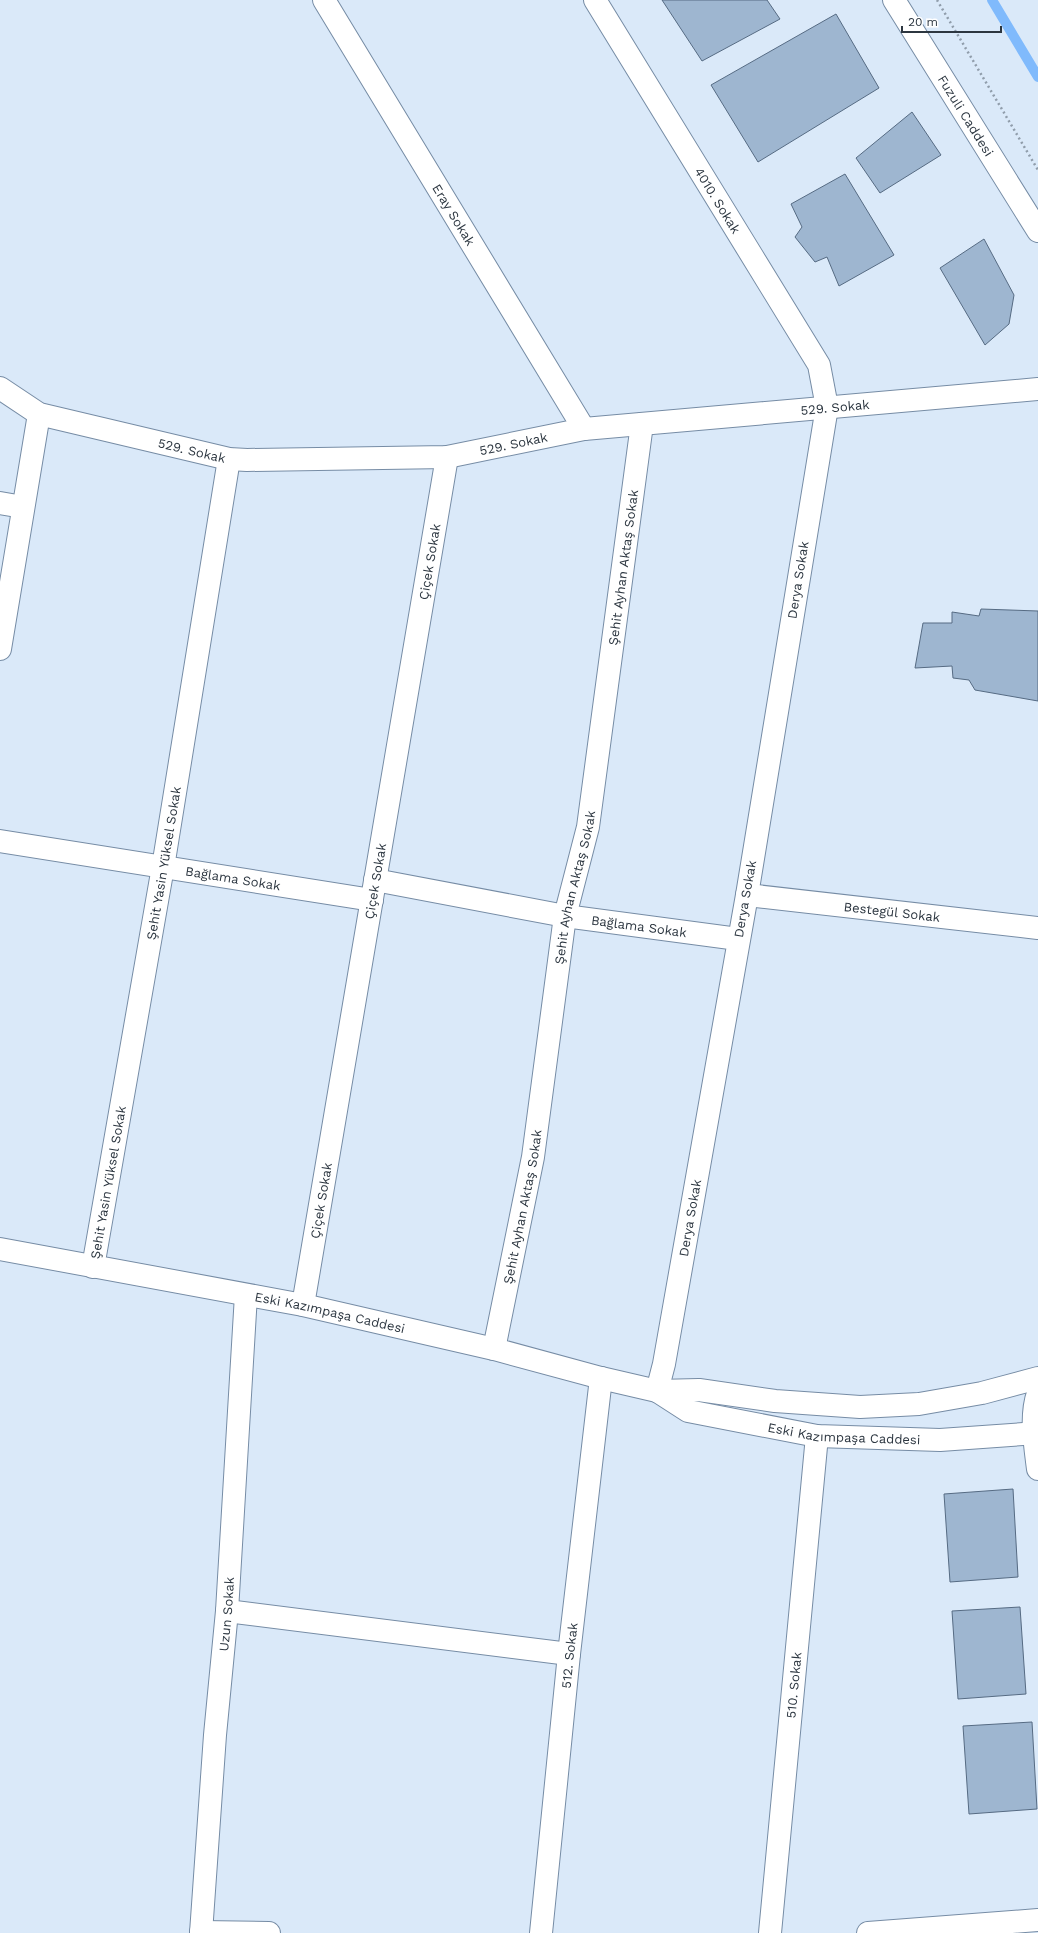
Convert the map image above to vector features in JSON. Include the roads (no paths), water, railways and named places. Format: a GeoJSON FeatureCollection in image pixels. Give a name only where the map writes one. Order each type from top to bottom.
{"type":"FeatureCollection","features":[{"type":"Feature","properties":{"kind":"street","name":"Eray Sokak"},"geometry":{"type":"LineString","coordinates":[[324,0],[584,429]]}},
{"type":"Feature","properties":{"kind":"street","name":"4010. Sokak"},"geometry":{"type":"LineString","coordinates":[[595,0],[819,366],[827,406]]}},
{"type":"Feature","properties":{"kind":"street","name":"Fuzuli Caddesi"},"geometry":{"type":"LineString","coordinates":[[894,0],[1038,231]]}},
{"type":"Feature","properties":{"kind":"street","name":"529. Sokak"},"geometry":{"type":"LineString","coordinates":[[0,388],[39,414],[229,460],[447,457],[584,429],[827,406],[932,399],[1038,389]]}},
{"type":"Feature","properties":{"kind":"street","name":"Derya Sokak"},"geometry":{"type":"LineString","coordinates":[[657,1391],[666,1356],[746,895],[827,406]]}},
{"type":"Feature","properties":{"kind":"street"},"geometry":{"type":"LineString","coordinates":[[0,649],[39,414]]}},
{"type":"Feature","properties":{"kind":"street","name":"Şehit Ayhan Aktaş Sokak"},"geometry":{"type":"LineString","coordinates":[[494,1349],[533,1157],[565,916],[588,827],[642,424]]}},
{"type":"Feature","properties":{"kind":"street","name":"Çiçek Sokak"},"geometry":{"type":"LineString","coordinates":[[303,1305],[447,457]]}},
{"type":"Feature","properties":{"kind":"street","name":"Şehit Yasin Yüksel Sokak"},"geometry":{"type":"LineString","coordinates":[[93,1267],[163,867],[229,460]]}},
{"type":"Feature","properties":{"kind":"street"},"geometry":{"type":"LineString","coordinates":[[0,503],[23,507]]}},
{"type":"Feature","properties":{"kind":"street","name":"Bağlama Sokak"},"geometry":{"type":"LineString","coordinates":[[0,841],[163,867],[374,890],[738,939]]}},
{"type":"Feature","properties":{"kind":"street","name":"Bestegül Sokak"},"geometry":{"type":"LineString","coordinates":[[746,895],[1038,928]]}},
{"type":"Feature","properties":{"kind":"street","name":"Eski Kazımpaşa Caddesi"},"geometry":{"type":"LineString","coordinates":[[0,1249],[303,1305],[494,1349],[601,1378],[657,1391],[700,1390],[775,1402],[860,1407],[919,1404],[982,1393],[1038,1378]]}},
{"type":"Feature","properties":{"kind":"street","name":"Uzun Sokak"},"geometry":{"type":"LineString","coordinates":[[201,1932],[215,1735],[227,1611],[246,1295]]}},
{"type":"Feature","properties":{"kind":"street","name":"512. Sokak"},"geometry":{"type":"LineString","coordinates":[[541,1933],[569,1654],[601,1378]]}},
{"type":"Feature","properties":{"kind":"street","name":"Eski Kazımpaşa Caddesi"},"geometry":{"type":"LineString","coordinates":[[657,1391],[688,1411],[817,1436],[940,1440],[1036,1434]]}},
{"type":"Feature","properties":{"kind":"street"},"geometry":{"type":"LineString","coordinates":[[1038,1393],[1034,1415],[1038,1469]]}},
{"type":"Feature","properties":{"kind":"street","name":"510. Sokak"},"geometry":{"type":"LineString","coordinates":[[770,1933],[817,1436]]}},
{"type":"Feature","properties":{"kind":"street"},"geometry":{"type":"LineString","coordinates":[[227,1611],[569,1654]]}},
{"type":"Feature","properties":{"kind":"street"},"geometry":{"type":"LineString","coordinates":[[868,1933],[1038,1920]]}},
{"type":"Feature","properties":{"kind":"street"},"geometry":{"type":"LineString","coordinates":[[201,1932],[270,1933]]}},
{"type":"Feature","properties":{"kind":"waterway"},"geometry":{"type":"LineString","coordinates":[[992,0],[1038,77]]}}]}
